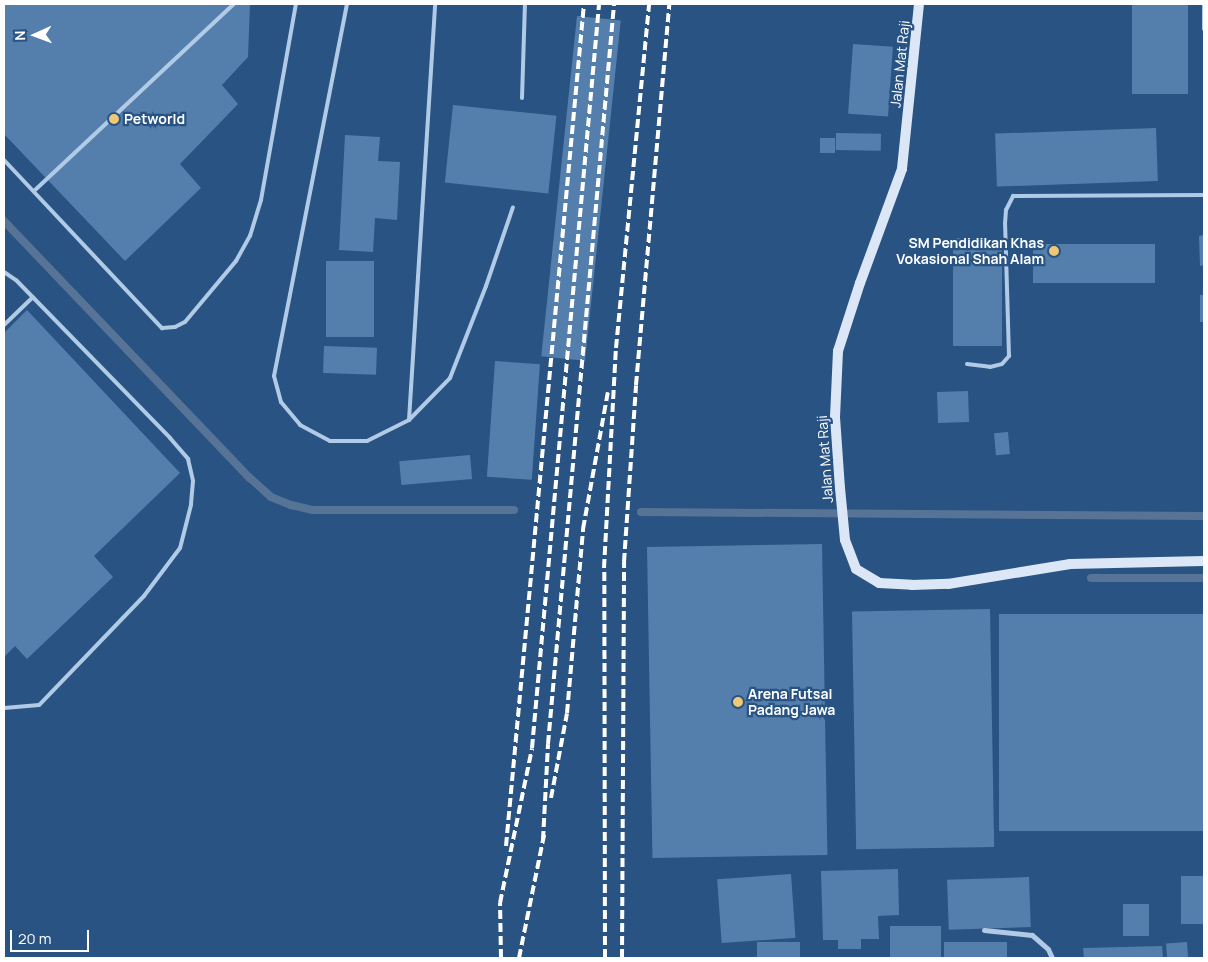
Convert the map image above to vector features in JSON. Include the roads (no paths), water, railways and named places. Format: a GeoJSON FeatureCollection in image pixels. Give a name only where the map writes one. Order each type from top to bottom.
{"type":"FeatureCollection","features":[{"type":"Feature","properties":{"kind":"street","name":"Jalan Mat Raji"},"geometry":{"type":"LineString","coordinates":[[919,4],[902,169],[860,283],[838,351],[835,417],[840,488],[845,540],[856,569],[879,582],[912,585],[948,584],[1070,564],[1204,561]]}},
{"type":"Feature","properties":{"kind":"street"},"geometry":{"type":"LineString","coordinates":[[984,930],[1032,935],[1048,950],[1052,958]]}},
{"type":"Feature","properties":{"kind":"lane"},"geometry":{"type":"LineString","coordinates":[[34,191],[234,4]]}},
{"type":"Feature","properties":{"kind":"lane"},"geometry":{"type":"LineString","coordinates":[[4,160],[162,328],[175,328],[185,322],[236,261],[250,236],[261,200],[296,4]]}},
{"type":"Feature","properties":{"kind":"lane"},"geometry":{"type":"LineString","coordinates":[[348,4],[274,376],[280,402],[300,425],[330,441],[367,441],[409,420],[450,378],[486,286],[512,207]]}},
{"type":"Feature","properties":{"kind":"lane"},"geometry":{"type":"LineString","coordinates":[[409,420],[435,4]]}},
{"type":"Feature","properties":{"kind":"lane"},"geometry":{"type":"LineString","coordinates":[[522,98],[525,4]]}},
{"type":"Feature","properties":{"kind":"lane"},"geometry":{"type":"LineString","coordinates":[[1204,4],[1204,30]]}},
{"type":"Feature","properties":{"kind":"lane"},"geometry":{"type":"LineString","coordinates":[[967,364],[990,366],[1002,364],[1009,356],[1005,224],[1006,210],[1013,196],[1204,195]]}},
{"type":"Feature","properties":{"kind":"lane"},"geometry":{"type":"LineString","coordinates":[[4,272],[16,280],[170,438],[188,460],[193,481],[191,505],[180,548],[144,596],[39,705],[4,708]]}},
{"type":"Feature","properties":{"kind":"lane"},"geometry":{"type":"LineString","coordinates":[[4,325],[32,297]]}},
{"type":"Feature","properties":{"kind":"waterway"},"geometry":{"type":"LineString","coordinates":[[4,221],[250,478],[271,497],[291,505],[313,510],[514,510]]}},
{"type":"Feature","properties":{"kind":"waterway"},"geometry":{"type":"LineString","coordinates":[[641,512],[1204,516]]}},
{"type":"Feature","properties":{"kind":"waterway"},"geometry":{"type":"LineString","coordinates":[[1091,578],[1204,578]]}},
{"type":"Feature","properties":{"kind":"railway"},"geometry":{"type":"LineString","coordinates":[[506,846],[584,4]]}},
{"type":"Feature","properties":{"kind":"railway"},"geometry":{"type":"LineString","coordinates":[[501,958],[500,903],[532,748],[599,4]]}},
{"type":"Feature","properties":{"kind":"railway"},"geometry":{"type":"LineString","coordinates":[[543,840],[548,744],[614,4]]}},
{"type":"Feature","properties":{"kind":"railway"},"geometry":{"type":"LineString","coordinates":[[605,958],[604,568],[616,348],[649,4]]}},
{"type":"Feature","properties":{"kind":"railway"},"geometry":{"type":"LineString","coordinates":[[622,958],[624,562],[636,385],[669,4]]}},
{"type":"Feature","properties":{"kind":"railway"},"geometry":{"type":"LineString","coordinates":[[551,798],[567,713],[583,529],[608,392]]}},
{"type":"Feature","properties":{"kind":"railway"},"geometry":{"type":"LineString","coordinates":[[519,958],[544,835]]}},
{"type":"Feature","properties":{"kind":"place","name":"Petworld"},"geometry":{"type":"Point","coordinates":[114,119]}},
{"type":"Feature","properties":{"kind":"place","name":"SM Pendidikan Khas Vokasional Shah Alam"},"geometry":{"type":"Point","coordinates":[1054,251]}},
{"type":"Feature","properties":{"kind":"place","name":"Arena Futsal Padang Jawa"},"geometry":{"type":"Point","coordinates":[738,702]}}]}
